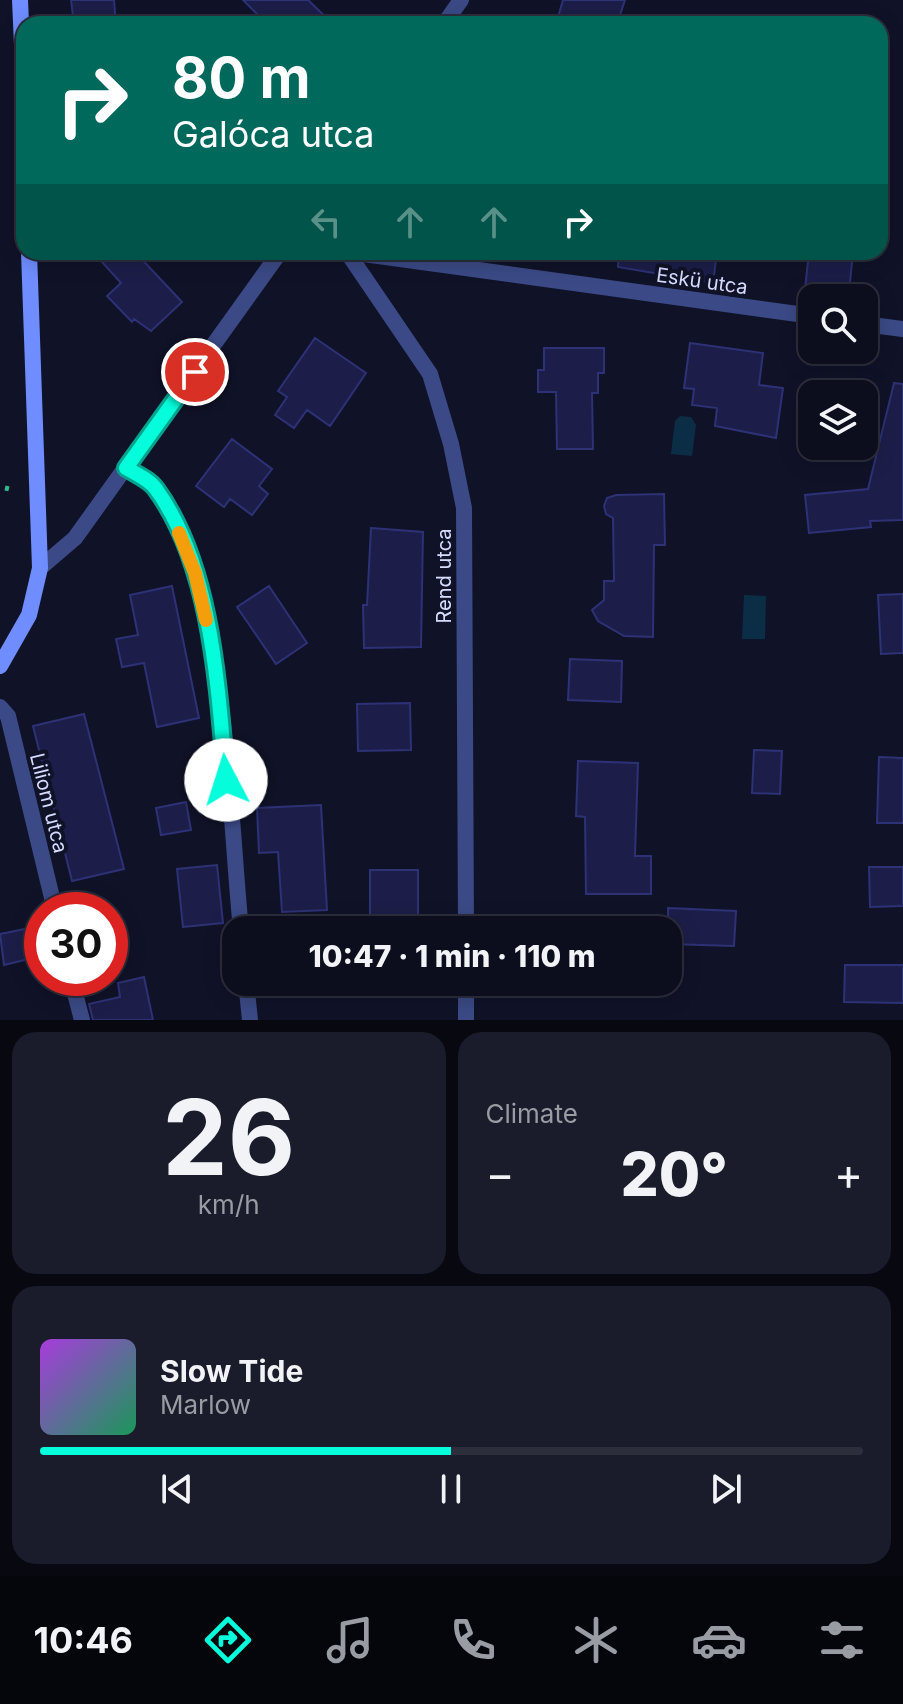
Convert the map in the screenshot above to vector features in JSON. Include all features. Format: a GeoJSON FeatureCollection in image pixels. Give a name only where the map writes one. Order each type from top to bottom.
{"type":"FeatureCollection","features":[{"type":"Feature","properties":{"kind":"main road"},"geometry":{"type":"LineString","coordinates":[[0,666],[29,615],[40,568],[29,260]]}},
{"type":"Feature","properties":{"kind":"street"},"geometry":{"type":"LineString","coordinates":[[40,568],[75,538],[274,260]]}},
{"type":"Feature","properties":{"kind":"street","name":"Rend utca"},"geometry":{"type":"LineString","coordinates":[[353,260],[430,374],[451,444],[464,508],[466,916]]}},
{"type":"Feature","properties":{"kind":"street","name":"Eskü utca"},"geometry":{"type":"LineString","coordinates":[[406,260],[798,314]]}},
{"type":"Feature","properties":{"kind":"street"},"geometry":{"type":"LineString","coordinates":[[878,326],[903,329]]}},
{"type":"Feature","properties":{"kind":"street"},"geometry":{"type":"LineString","coordinates":[[126,468],[154,486],[173,517],[195,573],[215,660],[240,916]]}},
{"type":"Feature","properties":{"kind":"street","name":"Liliom utca"},"geometry":{"type":"LineString","coordinates":[[0,707],[8,716],[51,892]]}},
{"type":"Feature","properties":{"kind":"street"},"geometry":{"type":"LineString","coordinates":[[76,996],[82,1020]]}},
{"type":"Feature","properties":{"kind":"street"},"geometry":{"type":"LineString","coordinates":[[247,996],[250,1020]]}},
{"type":"Feature","properties":{"kind":"street"},"geometry":{"type":"LineString","coordinates":[[466,996],[466,1020]]}},
{"type":"Feature","properties":{"kind":"path"},"geometry":{"type":"LineString","coordinates":[[5,488],[14,490]]}},
{"type":"Feature","properties":{"kind":"water"},"geometry":{"type":"Polygon","coordinates":[[[680,416],[691,417],[696,425],[692,456],[671,454],[675,421],[680,416]]]}},
{"type":"Feature","properties":{"kind":"water"},"geometry":{"type":"Polygon","coordinates":[[[744,595],[766,596],[765,639],[742,639],[744,595]]]}},
{"type":"Feature","properties":{"kind":"building"},"geometry":{"type":"Polygon","coordinates":[[[71,0],[114,0],[115,16],[73,16],[71,0]]]}},
{"type":"Feature","properties":{"kind":"building"},"geometry":{"type":"Polygon","coordinates":[[[243,0],[308,0],[325,16],[259,16],[243,0]]]}},
{"type":"Feature","properties":{"kind":"building"},"geometry":{"type":"Polygon","coordinates":[[[563,0],[625,0],[620,16],[558,16],[563,0]]]}},
{"type":"Feature","properties":{"kind":"building"},"geometry":{"type":"Polygon","coordinates":[[[100,260],[143,260],[182,302],[151,331],[134,319],[132,322],[107,296],[121,283],[100,260]]]}},
{"type":"Feature","properties":{"kind":"building"},"geometry":{"type":"Polygon","coordinates":[[[618,260],[716,260],[713,283],[618,267],[618,260]]]}},
{"type":"Feature","properties":{"kind":"building"},"geometry":{"type":"Polygon","coordinates":[[[808,260],[852,260],[850,284],[806,284],[808,260]]]}},
{"type":"Feature","properties":{"kind":"building"},"geometry":{"type":"Polygon","coordinates":[[[315,338],[366,373],[330,426],[307,410],[294,428],[275,415],[287,397],[278,391],[315,338]]]}},
{"type":"Feature","properties":{"kind":"building"},"geometry":{"type":"Polygon","coordinates":[[[690,343],[763,353],[759,385],[783,388],[776,438],[715,426],[717,408],[692,405],[694,389],[684,388],[690,343]]]}},
{"type":"Feature","properties":{"kind":"building"},"geometry":{"type":"Polygon","coordinates":[[[544,348],[604,348],[604,373],[598,373],[598,393],[592,393],[593,449],[557,449],[556,392],[538,392],[538,370],[544,370],[544,348]]]}},
{"type":"Feature","properties":{"kind":"building"},"geometry":{"type":"Polygon","coordinates":[[[894,383],[903,384],[903,520],[870,521],[871,527],[809,533],[805,495],[868,489],[875,460],[878,460],[894,383]]]}},
{"type":"Feature","properties":{"kind":"building"},"geometry":{"type":"Polygon","coordinates":[[[232,439],[272,469],[259,486],[268,494],[252,515],[230,499],[224,507],[196,486],[232,439]]]}},
{"type":"Feature","properties":{"kind":"building"},"geometry":{"type":"Polygon","coordinates":[[[664,494],[665,545],[654,545],[653,637],[624,636],[598,621],[592,610],[604,600],[604,581],[614,581],[613,518],[606,514],[604,506],[607,498],[616,495],[664,494]]]}},
{"type":"Feature","properties":{"kind":"building"},"geometry":{"type":"Polygon","coordinates":[[[371,528],[423,532],[421,647],[364,648],[363,605],[367,605],[371,528]]]}},
{"type":"Feature","properties":{"kind":"building"},"geometry":{"type":"Polygon","coordinates":[[[172,586],[199,718],[157,727],[144,663],[122,667],[116,639],[138,635],[130,595],[172,586]]]}},
{"type":"Feature","properties":{"kind":"building"},"geometry":{"type":"Polygon","coordinates":[[[269,586],[307,643],[276,664],[237,607],[269,586]]]}},
{"type":"Feature","properties":{"kind":"building"},"geometry":{"type":"Polygon","coordinates":[[[903,594],[903,653],[881,654],[878,595],[903,594]]]}},
{"type":"Feature","properties":{"kind":"building"},"geometry":{"type":"Polygon","coordinates":[[[570,659],[622,661],[621,702],[568,700],[570,659]]]}},
{"type":"Feature","properties":{"kind":"building"},"geometry":{"type":"Polygon","coordinates":[[[410,703],[411,750],[358,751],[357,704],[410,703]]]}},
{"type":"Feature","properties":{"kind":"building"},"geometry":{"type":"Polygon","coordinates":[[[84,714],[124,869],[72,881],[33,726],[84,714]]]}},
{"type":"Feature","properties":{"kind":"building"},"geometry":{"type":"Polygon","coordinates":[[[754,750],[782,751],[780,794],[752,793],[754,750]]]}},
{"type":"Feature","properties":{"kind":"building"},"geometry":{"type":"Polygon","coordinates":[[[879,757],[903,758],[903,823],[877,823],[879,757]]]}},
{"type":"Feature","properties":{"kind":"building"},"geometry":{"type":"Polygon","coordinates":[[[578,761],[638,763],[635,856],[651,856],[651,894],[586,894],[585,817],[576,816],[578,761]]]}},
{"type":"Feature","properties":{"kind":"building"},"geometry":{"type":"Polygon","coordinates":[[[186,802],[191,830],[161,835],[156,808],[186,802]]]}},
{"type":"Feature","properties":{"kind":"building"},"geometry":{"type":"Polygon","coordinates":[[[321,805],[327,910],[282,912],[278,852],[259,853],[257,808],[321,805]]]}},
{"type":"Feature","properties":{"kind":"building"},"geometry":{"type":"Polygon","coordinates":[[[217,865],[222,923],[183,927],[177,869],[217,865]]]}},
{"type":"Feature","properties":{"kind":"building"},"geometry":{"type":"Polygon","coordinates":[[[869,867],[903,867],[903,906],[870,907],[869,867]]]}},
{"type":"Feature","properties":{"kind":"building"},"geometry":{"type":"Polygon","coordinates":[[[370,870],[418,870],[418,915],[370,915],[370,870]]]}},
{"type":"Feature","properties":{"kind":"building"},"geometry":{"type":"Polygon","coordinates":[[[668,908],[736,911],[734,946],[682,944],[682,916],[668,916],[668,908]]]}},
{"type":"Feature","properties":{"kind":"building"},"geometry":{"type":"Polygon","coordinates":[[[24,929],[24,960],[4,965],[0,934],[24,929]]]}},
{"type":"Feature","properties":{"kind":"building"},"geometry":{"type":"Polygon","coordinates":[[[845,965],[903,965],[903,1003],[844,1002],[845,965]]]}},
{"type":"Feature","properties":{"kind":"building"},"geometry":{"type":"Polygon","coordinates":[[[144,977],[153,1020],[93,1020],[89,1004],[128,996],[128,981],[144,977]]]}},
{"type":"Feature","properties":{"kind":"slow traffic"},"geometry":{"type":"LineString","coordinates":[[179,533],[195,573],[206,620]]}},
{"type":"Feature","properties":{"kind":"route"},"geometry":{"type":"LineString","coordinates":[[195,372],[126,468],[154,486],[173,517],[195,573],[215,660],[226,780]]}}]}
